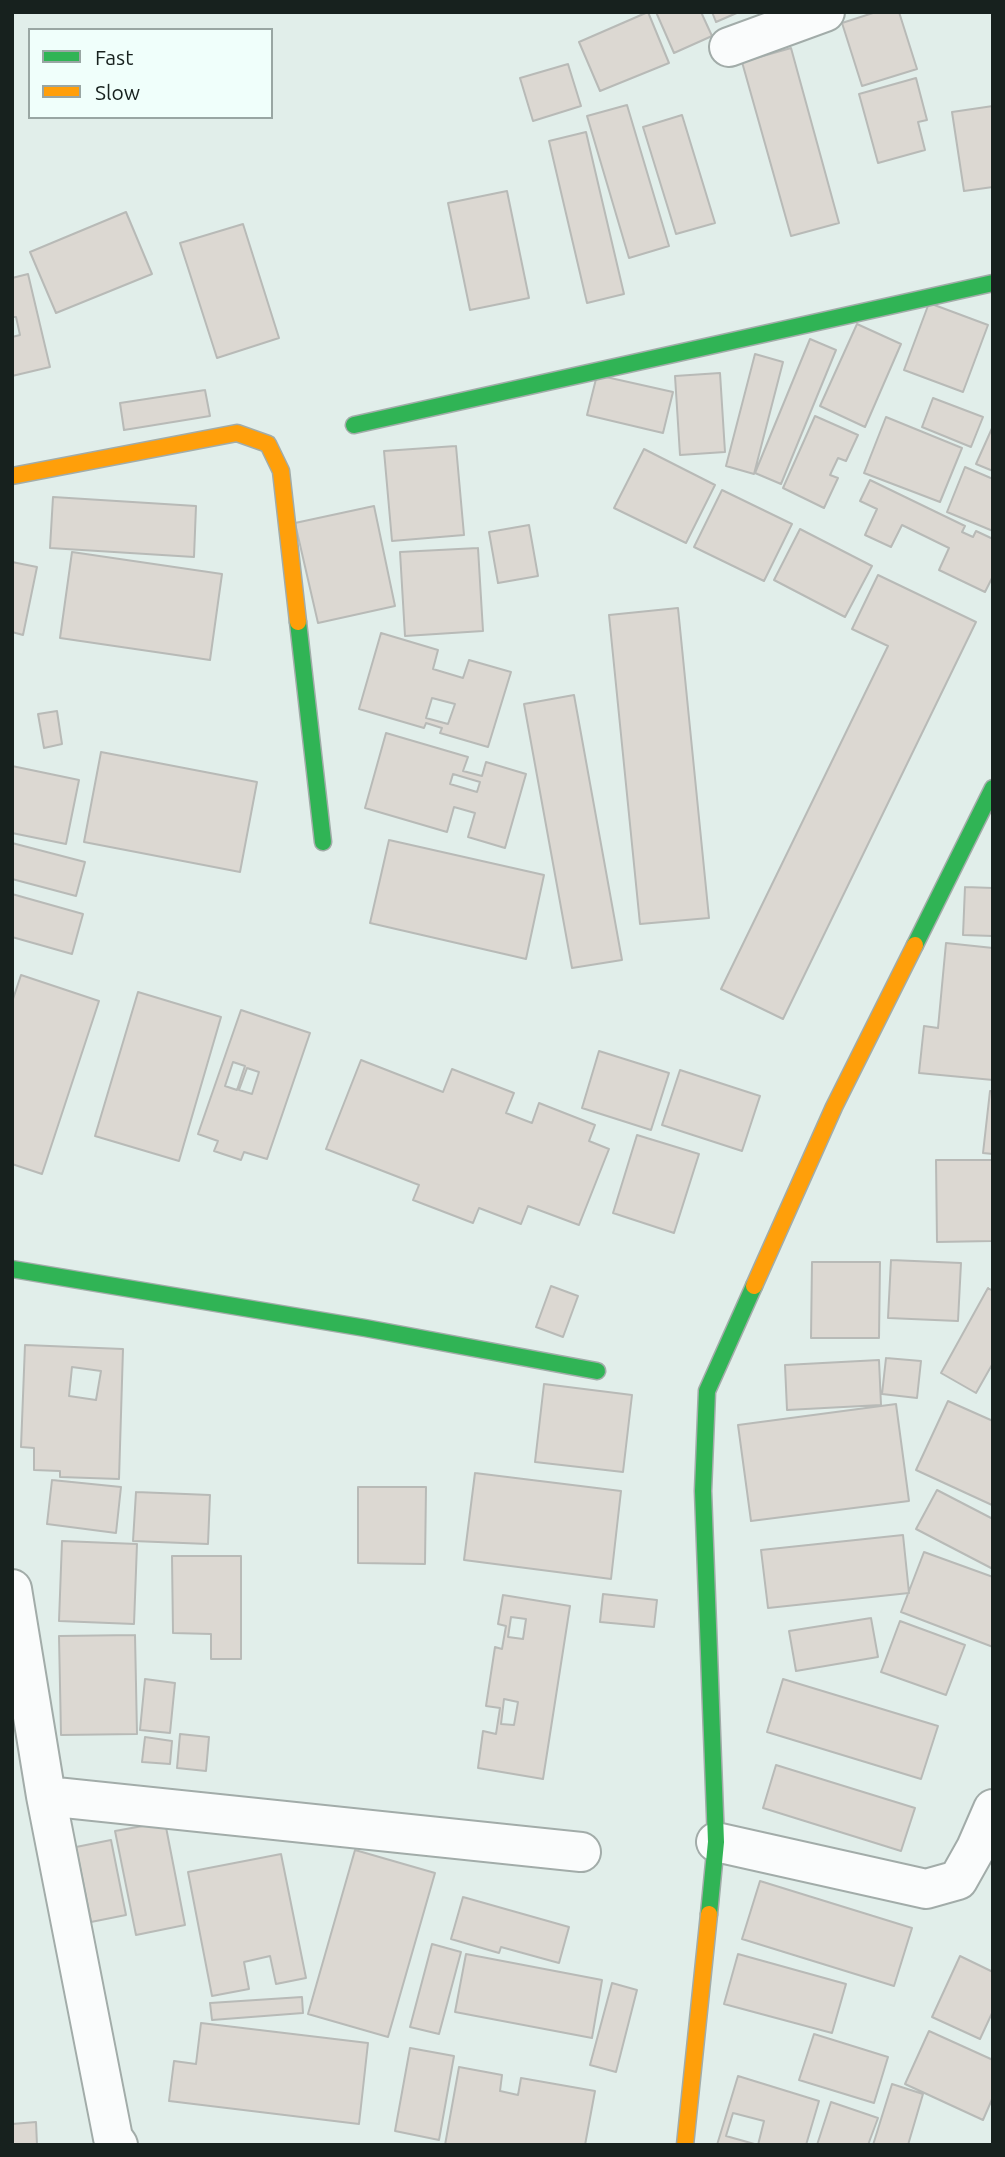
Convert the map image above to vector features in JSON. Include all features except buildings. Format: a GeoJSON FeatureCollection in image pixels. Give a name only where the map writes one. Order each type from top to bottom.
{"type":"FeatureCollection","features":[{"type":"Feature","properties":{"kind":"street"},"geometry":{"type":"LineString","coordinates":[[729,47],[825,12]]}},
{"type":"Feature","properties":{"kind":"street"},"geometry":{"type":"LineString","coordinates":[[354,425],[993,283]]}},
{"type":"Feature","properties":{"kind":"street"},"geometry":{"type":"LineString","coordinates":[[12,477],[237,433],[268,444],[281,471],[323,842]]}},
{"type":"Feature","properties":{"kind":"street"},"geometry":{"type":"LineString","coordinates":[[685,2145],[716,1842],[703,1491],[708,1391],[834,1107],[993,788]]}},
{"type":"Feature","properties":{"kind":"street"},"geometry":{"type":"LineString","coordinates":[[12,1269],[365,1328],[597,1371]]}},
{"type":"Feature","properties":{"kind":"street"},"geometry":{"type":"LineString","coordinates":[[12,1589],[18,1664],[110,2124],[118,2145]]}},
{"type":"Feature","properties":{"kind":"street"},"geometry":{"type":"LineString","coordinates":[[46,1796],[581,1852]]}},
{"type":"Feature","properties":{"kind":"street"},"geometry":{"type":"LineString","coordinates":[[716,1842],[926,1889],[958,1880],[993,1809]]}},
{"type":"Feature","properties":{"kind":"traffic: fast"},"geometry":{"type":"LineString","coordinates":[[354,425],[993,283]]}},
{"type":"Feature","properties":{"kind":"traffic: fast"},"geometry":{"type":"LineString","coordinates":[[298,622],[323,842]]}},
{"type":"Feature","properties":{"kind":"traffic: fast"},"geometry":{"type":"LineString","coordinates":[[915,945],[993,788]]}},
{"type":"Feature","properties":{"kind":"traffic: fast"},"geometry":{"type":"LineString","coordinates":[[12,1269],[365,1328],[597,1371]]}},
{"type":"Feature","properties":{"kind":"traffic: fast"},"geometry":{"type":"LineString","coordinates":[[709,1914],[716,1842],[703,1491],[707,1391],[754,1286]]}},
{"type":"Feature","properties":{"kind":"traffic: slow"},"geometry":{"type":"LineString","coordinates":[[12,476],[237,433],[268,444],[281,471],[298,622]]}},
{"type":"Feature","properties":{"kind":"traffic: slow"},"geometry":{"type":"LineString","coordinates":[[754,1286],[834,1107],[915,945]]}},
{"type":"Feature","properties":{"kind":"traffic: slow"},"geometry":{"type":"LineString","coordinates":[[685,2145],[709,1914]]}}]}
